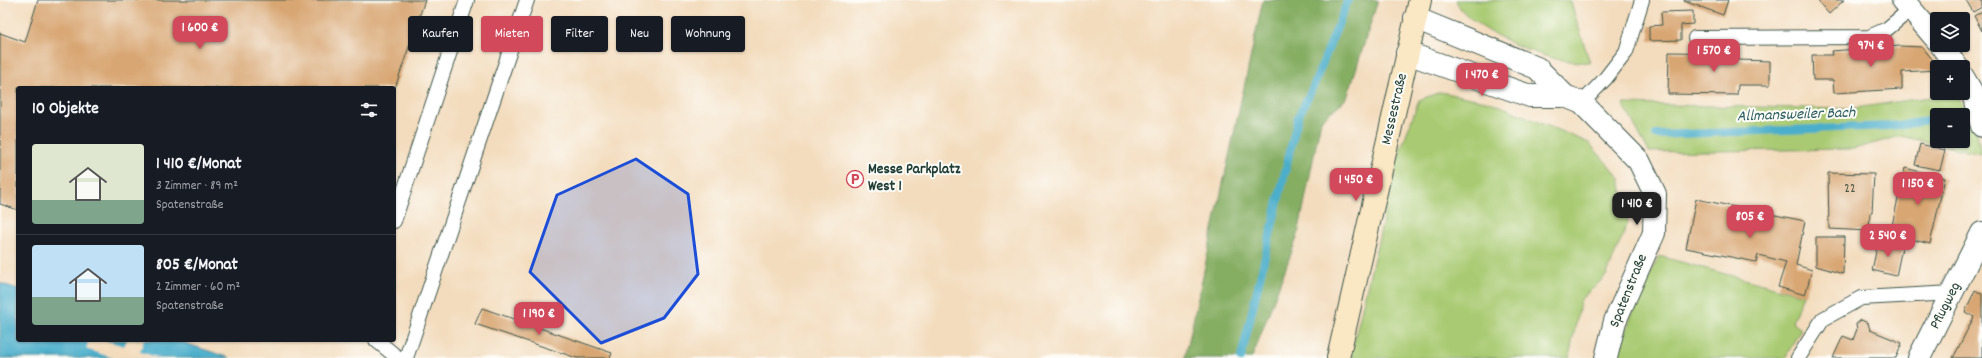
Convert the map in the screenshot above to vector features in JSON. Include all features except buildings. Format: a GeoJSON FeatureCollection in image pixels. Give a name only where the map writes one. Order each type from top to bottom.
{"type":"FeatureCollection","features":[{"type":"Feature","properties":{"kind":"street"},"geometry":{"type":"LineString","coordinates":[[1907,4],[1930,32]]}},
{"type":"Feature","properties":{"kind":"street","name":"Spatenstraße"},"geometry":{"type":"LineString","coordinates":[[1417,9],[1537,68],[1574,100],[1639,161],[1654,194],[1654,233],[1615,321],[1606,358]]}},
{"type":"Feature","properties":{"kind":"street","name":"Messestraße"},"geometry":{"type":"LineString","coordinates":[[1338,358],[1417,9]]}},
{"type":"Feature","properties":{"kind":"street"},"geometry":{"type":"LineString","coordinates":[[1407,53],[1530,96],[1574,100]]}},
{"type":"Feature","properties":{"kind":"street"},"geometry":{"type":"LineString","coordinates":[[1970,89],[1973,94],[1982,126]]}},
{"type":"Feature","properties":{"kind":"street","name":"Pflugweg"},"geometry":{"type":"LineString","coordinates":[[1919,358],[1982,233]]}},
{"type":"Feature","properties":{"kind":"lane"},"geometry":{"type":"LineString","coordinates":[[396,215],[467,0]]}},
{"type":"Feature","properties":{"kind":"lane"},"geometry":{"type":"LineString","coordinates":[[406,358],[527,0]]}},
{"type":"Feature","properties":{"kind":"lane"},"geometry":{"type":"LineString","coordinates":[[1574,100],[1605,79],[1626,52],[1642,0]]}},
{"type":"Feature","properties":{"kind":"lane"},"geometry":{"type":"LineString","coordinates":[[1695,38],[1869,37],[1888,30],[1907,4]]}},
{"type":"Feature","properties":{"kind":"lane"},"geometry":{"type":"LineString","coordinates":[[1798,358],[1823,319],[1861,298],[1953,293]]}},
{"type":"Feature","properties":{"kind":"lane"},"geometry":{"type":"LineString","coordinates":[[378,342],[398,358]]}},
{"type":"Feature","properties":{"kind":"highlighted area"},"geometry":{"type":"Polygon","coordinates":[[[636,159],[688,194],[698,274],[664,318],[601,343],[530,272],[557,195],[636,159]]]}},
{"type":"Feature","properties":{"kind":"green space"},"geometry":{"type":"Polygon","coordinates":[[[1263,0],[1378,0],[1347,98],[1321,120],[1298,235],[1252,358],[1185,358],[1263,0]]]}},
{"type":"Feature","properties":{"kind":"green space"},"geometry":{"type":"Polygon","coordinates":[[[1456,0],[1570,0],[1590,63],[1556,59],[1516,45],[1484,28],[1471,19],[1461,10],[1456,0]]]}},
{"type":"Feature","properties":{"kind":"green space"},"geometry":{"type":"Polygon","coordinates":[[[1440,92],[1491,102],[1589,143],[1620,178],[1628,223],[1606,276],[1581,299],[1569,358],[1350,358],[1399,154],[1419,100],[1440,92]]]}},
{"type":"Feature","properties":{"kind":"green space"},"geometry":{"type":"Polygon","coordinates":[[[1930,97],[1930,100],[1960,100],[1964,108],[1930,108],[1930,143],[1900,136],[1854,149],[1649,152],[1623,104],[1849,109],[1930,97]]]}},
{"type":"Feature","properties":{"kind":"green space"},"geometry":{"type":"Polygon","coordinates":[[[1970,119],[1977,132],[1981,154],[1954,148],[1970,148],[1970,119]]]}},
{"type":"Feature","properties":{"kind":"green space"},"geometry":{"type":"Polygon","coordinates":[[[1659,256],[1803,295],[1792,322],[1801,329],[1785,358],[1617,358],[1635,305],[1659,256]]]}},
{"type":"Feature","properties":{"kind":"water"},"geometry":{"type":"Polygon","coordinates":[[[0,283],[16,288],[16,342],[182,342],[230,358],[0,358],[0,283]]]}},
{"type":"Feature","properties":{"kind":"pier"},"geometry":{"type":"Polygon","coordinates":[[[88,342],[111,342],[124,346],[126,342],[143,342],[140,352],[160,358],[113,358],[86,349],[88,342]]]}},
{"type":"Feature","properties":{"kind":"waterway"},"geometry":{"type":"LineString","coordinates":[[1241,358],[1298,117],[1313,87],[1348,0]]}},
{"type":"Feature","properties":{"kind":"waterway","name":"Allmansweiler Bach"},"geometry":{"type":"LineString","coordinates":[[1656,135],[1890,126],[1930,121]]}},
{"type":"Feature","properties":{"kind":"place","name":"Messe Parkplatz West 1"},"geometry":{"type":"Point","coordinates":[855,179]}}]}
